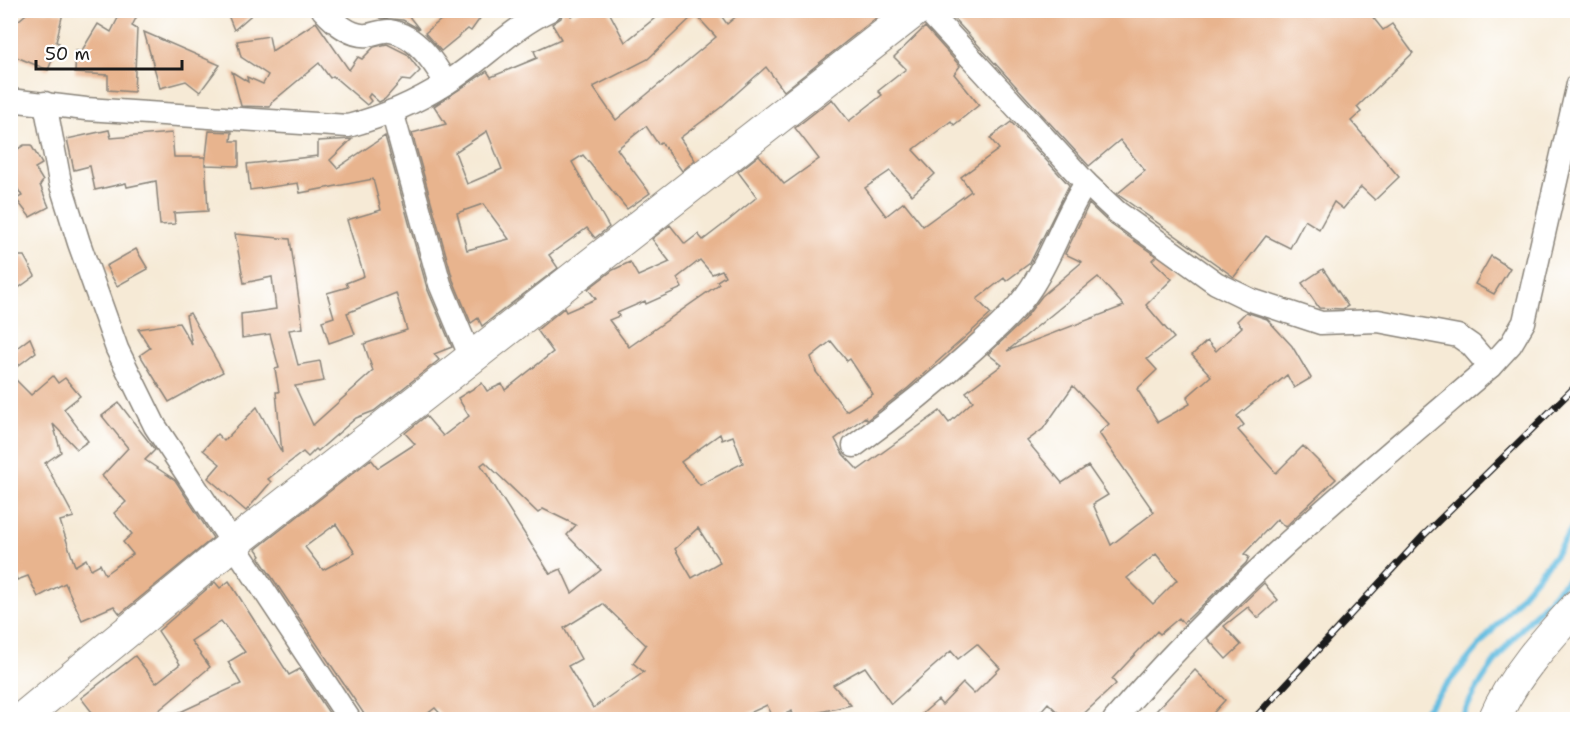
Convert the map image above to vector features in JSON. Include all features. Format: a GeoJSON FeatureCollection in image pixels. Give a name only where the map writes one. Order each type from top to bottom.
{"type":"FeatureCollection","features":[{"type":"Feature","properties":{"kind":"street"},"geometry":{"type":"LineString","coordinates":[[323,10],[345,28],[364,35],[389,31],[409,38],[436,66],[446,83]]}},
{"type":"Feature","properties":{"kind":"street"},"geometry":{"type":"LineString","coordinates":[[10,100],[86,109],[348,126],[392,111],[446,83],[506,38],[550,10]]}},
{"type":"Feature","properties":{"kind":"street"},"geometry":{"type":"LineString","coordinates":[[20,720],[232,545],[916,10]]}},
{"type":"Feature","properties":{"kind":"street"},"geometry":{"type":"LineString","coordinates":[[927,10],[1086,183],[1117,212],[1216,283],[1251,300],[1321,322],[1378,321],[1458,336],[1472,345],[1490,367]]}},
{"type":"Feature","properties":{"kind":"street"},"geometry":{"type":"LineString","coordinates":[[1114,720],[1151,676],[1250,577],[1313,518],[1490,367],[1511,344],[1524,322],[1578,84]]}},
{"type":"Feature","properties":{"kind":"street"},"geometry":{"type":"LineString","coordinates":[[45,103],[60,182],[79,243],[117,349],[155,426],[350,720]]}},
{"type":"Feature","properties":{"kind":"street"},"geometry":{"type":"LineString","coordinates":[[392,111],[440,284],[471,358]]}},
{"type":"Feature","properties":{"kind":"street"},"geometry":{"type":"LineString","coordinates":[[854,446],[929,390],[1007,319],[1048,262],[1069,209],[1086,183]]}},
{"type":"Feature","properties":{"kind":"street"},"geometry":{"type":"LineString","coordinates":[[1494,720],[1507,694],[1551,634],[1578,605]]}},
{"type":"Feature","properties":{"kind":"building"},"geometry":{"type":"Polygon","coordinates":[[[31,10],[63,13],[56,42],[59,43],[48,70],[14,56],[10,52],[10,12],[19,20],[31,10]]]}},
{"type":"Feature","properties":{"kind":"building"},"geometry":{"type":"Polygon","coordinates":[[[122,10],[140,10],[132,26],[137,29],[134,92],[108,90],[108,75],[75,73],[76,50],[81,52],[98,24],[111,32],[122,10]]]}},
{"type":"Feature","properties":{"kind":"building"},"geometry":{"type":"Polygon","coordinates":[[[226,10],[257,10],[234,30],[226,10]]]}},
{"type":"Feature","properties":{"kind":"building"},"geometry":{"type":"Polygon","coordinates":[[[370,10],[404,10],[419,29],[403,20],[380,18],[370,10]]]}},
{"type":"Feature","properties":{"kind":"building"},"geometry":{"type":"Polygon","coordinates":[[[453,10],[486,10],[471,31],[468,29],[441,51],[425,33],[453,10]]]}},
{"type":"Feature","properties":{"kind":"building"},"geometry":{"type":"Polygon","coordinates":[[[563,10],[568,10],[571,16],[582,10],[608,10],[625,42],[665,10],[717,10],[727,24],[744,10],[886,10],[784,91],[766,67],[720,108],[680,138],[695,160],[682,171],[661,142],[658,144],[646,126],[617,149],[650,193],[627,209],[583,155],[572,162],[609,227],[595,238],[587,228],[549,255],[558,268],[482,326],[478,318],[471,323],[453,280],[412,133],[446,124],[434,106],[487,71],[491,77],[537,58],[534,51],[561,39],[552,24],[561,18],[563,10]],[[695,14],[648,59],[593,87],[616,120],[716,37],[695,14]],[[487,131],[455,152],[467,184],[502,169],[487,131]],[[483,204],[457,213],[467,250],[509,239],[483,204]]]}},
{"type":"Feature","properties":{"kind":"building"},"geometry":{"type":"Polygon","coordinates":[[[946,10],[1367,10],[1383,30],[1392,24],[1413,53],[1357,107],[1361,112],[1351,121],[1399,177],[1375,200],[1361,187],[1343,209],[1334,202],[1319,229],[1305,220],[1290,248],[1266,236],[1234,277],[1117,194],[1145,171],[1120,140],[1089,166],[946,10]]]}},
{"type":"Feature","properties":{"kind":"building"},"geometry":{"type":"Polygon","coordinates":[[[316,22],[349,70],[358,57],[362,59],[374,47],[387,44],[407,54],[420,71],[410,81],[402,80],[385,99],[379,102],[370,94],[368,97],[371,101],[367,105],[333,76],[330,78],[319,63],[271,103],[270,107],[241,106],[232,72],[248,82],[247,77],[263,84],[268,75],[241,57],[237,41],[269,36],[272,51],[316,22]]]}},
{"type":"Feature","properties":{"kind":"building"},"geometry":{"type":"Polygon","coordinates":[[[925,27],[960,66],[954,74],[979,105],[954,125],[951,121],[913,150],[935,174],[912,195],[890,171],[865,188],[886,216],[904,202],[923,226],[971,191],[961,177],[999,149],[990,138],[1011,122],[1069,185],[1030,263],[1006,281],[1004,278],[977,299],[991,314],[908,388],[867,420],[865,417],[835,439],[843,454],[858,470],[940,411],[949,423],[973,401],[966,392],[1002,365],[988,354],[1022,322],[1042,296],[1082,262],[1065,254],[1089,204],[1109,223],[1156,256],[1152,260],[1172,279],[1146,305],[1174,338],[1147,359],[1157,370],[1137,389],[1158,422],[1190,404],[1187,397],[1211,376],[1192,355],[1207,341],[1216,351],[1242,327],[1237,321],[1246,312],[1267,319],[1292,346],[1311,378],[1294,388],[1287,375],[1237,416],[1244,425],[1238,430],[1276,473],[1303,446],[1336,479],[1285,527],[1277,519],[1244,554],[1249,557],[1246,563],[1183,623],[1179,618],[1160,634],[1157,631],[1112,679],[1116,684],[1077,720],[1066,720],[1048,703],[1033,720],[915,720],[938,700],[942,705],[963,683],[974,694],[1000,668],[977,644],[958,659],[951,651],[891,704],[865,667],[833,685],[851,705],[794,718],[792,711],[774,719],[767,705],[735,720],[446,720],[435,708],[419,720],[368,720],[259,558],[261,556],[256,549],[371,459],[378,468],[415,444],[405,433],[426,416],[443,436],[469,416],[458,398],[482,383],[487,391],[502,384],[505,390],[553,352],[537,330],[564,308],[566,312],[596,299],[588,289],[613,270],[630,262],[638,276],[670,262],[652,239],[670,225],[685,244],[698,234],[703,240],[728,221],[757,197],[738,172],[759,155],[784,184],[819,159],[795,128],[832,99],[849,121],[882,95],[878,91],[906,69],[894,57],[925,27]],[[700,260],[677,278],[682,288],[646,304],[645,301],[617,313],[619,316],[609,320],[629,347],[719,284],[717,281],[725,276],[722,270],[712,274],[700,260]],[[1098,277],[1007,351],[1124,306],[1098,277]],[[831,341],[811,357],[816,372],[846,411],[873,394],[850,359],[847,361],[831,341]],[[1073,386],[1043,429],[1027,441],[1062,483],[1088,466],[1108,495],[1093,504],[1111,545],[1154,512],[1099,433],[1109,424],[1073,386]],[[720,434],[681,462],[700,485],[743,463],[733,436],[722,440],[720,434]],[[485,462],[481,465],[550,574],[561,569],[572,593],[601,570],[567,535],[576,525],[543,509],[538,513],[485,462]],[[336,524],[305,547],[323,570],[355,553],[336,524]],[[698,528],[675,549],[692,578],[720,562],[698,528]],[[1156,554],[1127,578],[1153,604],[1177,580],[1156,554]],[[603,604],[564,628],[581,659],[568,666],[593,708],[644,672],[633,663],[646,645],[603,604]]]}},
{"type":"Feature","properties":{"kind":"building"},"geometry":{"type":"Polygon","coordinates":[[[144,32],[220,65],[200,92],[186,81],[160,88],[144,32]]]}},
{"type":"Feature","properties":{"kind":"building"},"geometry":{"type":"Polygon","coordinates":[[[109,130],[111,138],[172,133],[174,157],[205,157],[208,211],[174,213],[175,224],[160,225],[156,181],[127,187],[126,183],[95,190],[90,166],[74,170],[67,139],[109,130]]]}},
{"type":"Feature","properties":{"kind":"building"},"geometry":{"type":"Polygon","coordinates":[[[209,131],[232,132],[231,141],[239,141],[239,166],[205,165],[209,131]]]}},
{"type":"Feature","properties":{"kind":"building"},"geometry":{"type":"Polygon","coordinates":[[[385,136],[427,288],[452,347],[434,354],[439,360],[374,411],[356,418],[308,457],[303,452],[268,479],[271,482],[246,511],[208,478],[220,464],[203,450],[217,434],[224,441],[257,407],[282,453],[276,392],[279,392],[275,369],[279,368],[270,334],[242,338],[241,314],[276,309],[272,277],[244,283],[235,234],[290,239],[303,328],[289,330],[298,365],[320,361],[324,381],[295,386],[313,425],[373,371],[364,344],[407,330],[396,293],[347,313],[355,334],[329,343],[322,321],[334,317],[327,293],[348,287],[346,283],[364,276],[347,220],[381,210],[373,179],[300,193],[298,183],[250,190],[247,164],[318,156],[318,141],[352,139],[330,160],[337,168],[385,136]]]}},
{"type":"Feature","properties":{"kind":"building"},"geometry":{"type":"Polygon","coordinates":[[[24,145],[31,145],[42,164],[35,168],[43,181],[40,185],[49,207],[30,217],[16,199],[22,196],[10,176],[10,154],[24,145]]]}},
{"type":"Feature","properties":{"kind":"building"},"geometry":{"type":"Polygon","coordinates":[[[136,249],[148,269],[117,286],[106,266],[136,249]]]}},
{"type":"Feature","properties":{"kind":"building"},"geometry":{"type":"Polygon","coordinates":[[[17,256],[24,256],[35,276],[10,294],[10,260],[17,256]]]}},
{"type":"Feature","properties":{"kind":"building"},"geometry":{"type":"Polygon","coordinates":[[[1491,256],[1510,268],[1494,294],[1475,284],[1491,256]]]}},
{"type":"Feature","properties":{"kind":"building"},"geometry":{"type":"Polygon","coordinates":[[[1323,269],[1348,306],[1343,309],[1319,308],[1302,283],[1323,269]]]}},
{"type":"Feature","properties":{"kind":"building"},"geometry":{"type":"Polygon","coordinates":[[[190,313],[223,372],[169,402],[140,355],[150,348],[138,329],[179,323],[192,345],[186,315],[190,313]]]}},
{"type":"Feature","properties":{"kind":"building"},"geometry":{"type":"Polygon","coordinates":[[[30,338],[36,352],[10,372],[10,353],[30,338]]]}},
{"type":"Feature","properties":{"kind":"building"},"geometry":{"type":"Polygon","coordinates":[[[10,374],[31,395],[53,376],[58,383],[65,378],[80,396],[64,409],[88,441],[77,449],[53,424],[61,452],[45,463],[74,517],[60,521],[75,566],[86,559],[91,569],[100,564],[105,574],[133,554],[123,542],[132,534],[114,513],[126,502],[102,476],[128,448],[102,416],[119,403],[155,450],[145,460],[175,480],[213,538],[120,614],[114,606],[82,620],[65,583],[38,597],[28,576],[17,580],[10,560],[10,374]]]}},
{"type":"Feature","properties":{"kind":"building"},"geometry":{"type":"Polygon","coordinates":[[[229,581],[289,675],[300,669],[333,719],[163,720],[241,684],[228,662],[245,652],[221,621],[191,641],[210,667],[147,720],[98,720],[81,698],[135,656],[156,683],[180,664],[158,631],[215,582],[220,588],[229,581]]]}},
{"type":"Feature","properties":{"kind":"building"},"geometry":{"type":"Polygon","coordinates":[[[1264,583],[1278,600],[1258,618],[1248,607],[1224,626],[1241,645],[1226,659],[1207,638],[1264,583]]]}},
{"type":"Feature","properties":{"kind":"building"},"geometry":{"type":"Polygon","coordinates":[[[1195,670],[1225,700],[1207,720],[1164,720],[1156,711],[1195,670]]]}},
{"type":"Feature","properties":{"kind":"waterway"},"geometry":{"type":"LineString","coordinates":[[1424,712],[1555,555],[1578,519]]}},
{"type":"Feature","properties":{"kind":"waterway"},"geometry":{"type":"LineString","coordinates":[[1461,720],[1484,678],[1512,639],[1578,569]]}},
{"type":"Feature","properties":{"kind":"railway"},"geometry":{"type":"LineString","coordinates":[[1253,720],[1424,535],[1578,384]]}}]}
